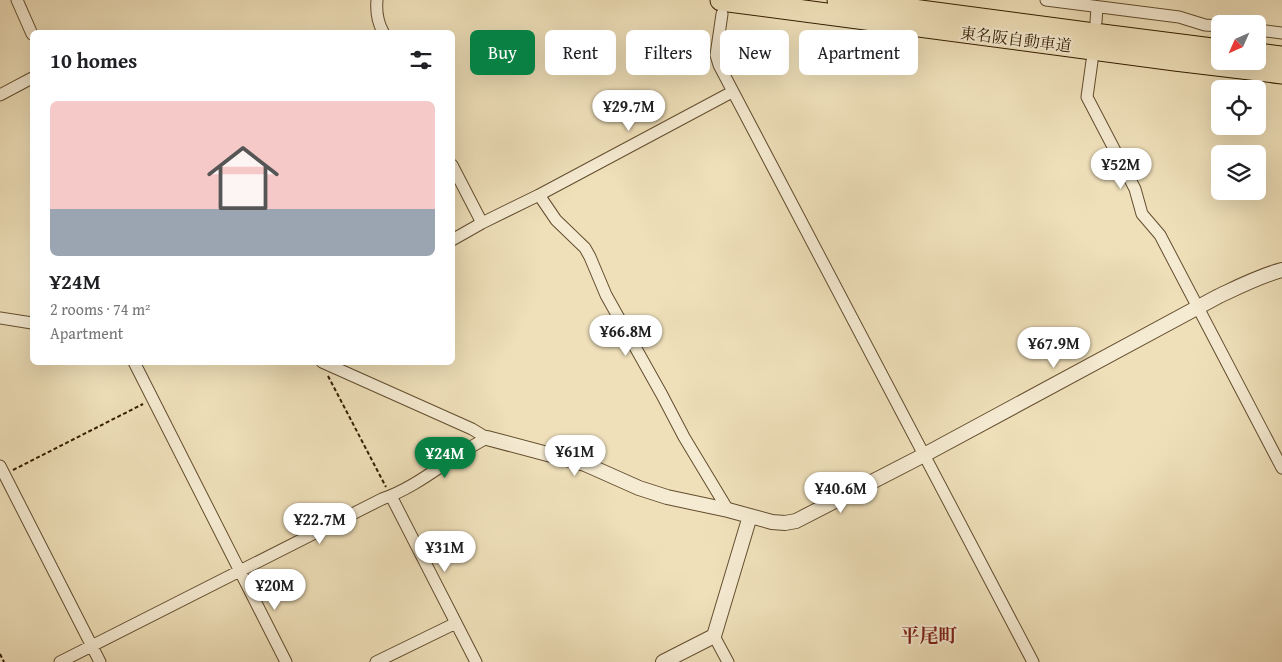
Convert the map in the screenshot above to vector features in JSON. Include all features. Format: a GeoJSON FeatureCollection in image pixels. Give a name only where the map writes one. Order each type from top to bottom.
{"type":"FeatureCollection","features":[{"type":"Feature","properties":{"kind":"highway","name":"東名阪自動車道"},"geometry":{"type":"LineString","coordinates":[[838,0],[1211,49]]}},
{"type":"Feature","properties":{"kind":"highway","name":"東名阪自動車道"},"geometry":{"type":"LineString","coordinates":[[721,7],[1282,73]]}},
{"type":"Feature","properties":{"kind":"highway"},"geometry":{"type":"LineString","coordinates":[[1266,55],[1282,57]]}},
{"type":"Feature","properties":{"kind":"street"},"geometry":{"type":"LineString","coordinates":[[17,0],[30,30]]}},
{"type":"Feature","properties":{"kind":"street"},"geometry":{"type":"LineString","coordinates":[[377,0],[376,9],[382,30]]}},
{"type":"Feature","properties":{"kind":"street"},"geometry":{"type":"LineString","coordinates":[[1046,0],[1179,17],[1211,25]]}},
{"type":"Feature","properties":{"kind":"street"},"geometry":{"type":"LineString","coordinates":[[721,7],[716,55],[719,65],[1033,662]]}},
{"type":"Feature","properties":{"kind":"street"},"geometry":{"type":"LineString","coordinates":[[1096,7],[1096,22]]}},
{"type":"Feature","properties":{"kind":"street"},"geometry":{"type":"LineString","coordinates":[[1266,31],[1282,33]]}},
{"type":"Feature","properties":{"kind":"street"},"geometry":{"type":"LineString","coordinates":[[1092,61],[1088,97],[1135,188],[1142,214],[1160,235],[1282,468]]}},
{"type":"Feature","properties":{"kind":"street"},"geometry":{"type":"LineString","coordinates":[[0,95],[30,79]]}},
{"type":"Feature","properties":{"kind":"street"},"geometry":{"type":"LineString","coordinates":[[455,238],[732,92]]}},
{"type":"Feature","properties":{"kind":"street"},"geometry":{"type":"LineString","coordinates":[[455,171],[482,223]]}},
{"type":"Feature","properties":{"kind":"street"},"geometry":{"type":"LineString","coordinates":[[539,195],[556,220],[585,248],[606,295],[684,437],[728,510]]}},
{"type":"Feature","properties":{"kind":"street"},"geometry":{"type":"LineString","coordinates":[[324,367],[472,428],[487,438],[585,464],[639,488],[667,497],[772,522],[785,523],[796,521],[924,455],[1241,285],[1282,270]]}},
{"type":"Feature","properties":{"kind":"street"},"geometry":{"type":"LineString","coordinates":[[0,318],[30,323]]}},
{"type":"Feature","properties":{"kind":"street"},"geometry":{"type":"LineString","coordinates":[[135,365],[286,662]]}},
{"type":"Feature","properties":{"kind":"street"},"geometry":{"type":"LineString","coordinates":[[60,662],[382,499],[404,490],[474,444],[487,438]]}},
{"type":"Feature","properties":{"kind":"street"},"geometry":{"type":"LineString","coordinates":[[2,470],[100,662]]}},
{"type":"Feature","properties":{"kind":"street"},"geometry":{"type":"LineString","coordinates":[[391,496],[476,662]]}},
{"type":"Feature","properties":{"kind":"street"},"geometry":{"type":"LineString","coordinates":[[728,662],[714,636],[750,516]]}},
{"type":"Feature","properties":{"kind":"street"},"geometry":{"type":"LineString","coordinates":[[376,662],[456,623]]}},
{"type":"Feature","properties":{"kind":"street"},"geometry":{"type":"LineString","coordinates":[[663,662],[714,636]]}},
{"type":"Feature","properties":{"kind":"path"},"geometry":{"type":"LineString","coordinates":[[324,367],[391,496]]}},
{"type":"Feature","properties":{"kind":"path"},"geometry":{"type":"LineString","coordinates":[[2,470],[152,399]]}},
{"type":"Feature","properties":{"kind":"path"},"geometry":{"type":"LineString","coordinates":[[0,654],[4,662]]}},
{"type":"Feature","properties":{"kind":"district","name":"平尾町"},"geometry":{"type":"Point","coordinates":[929,635]}}]}
